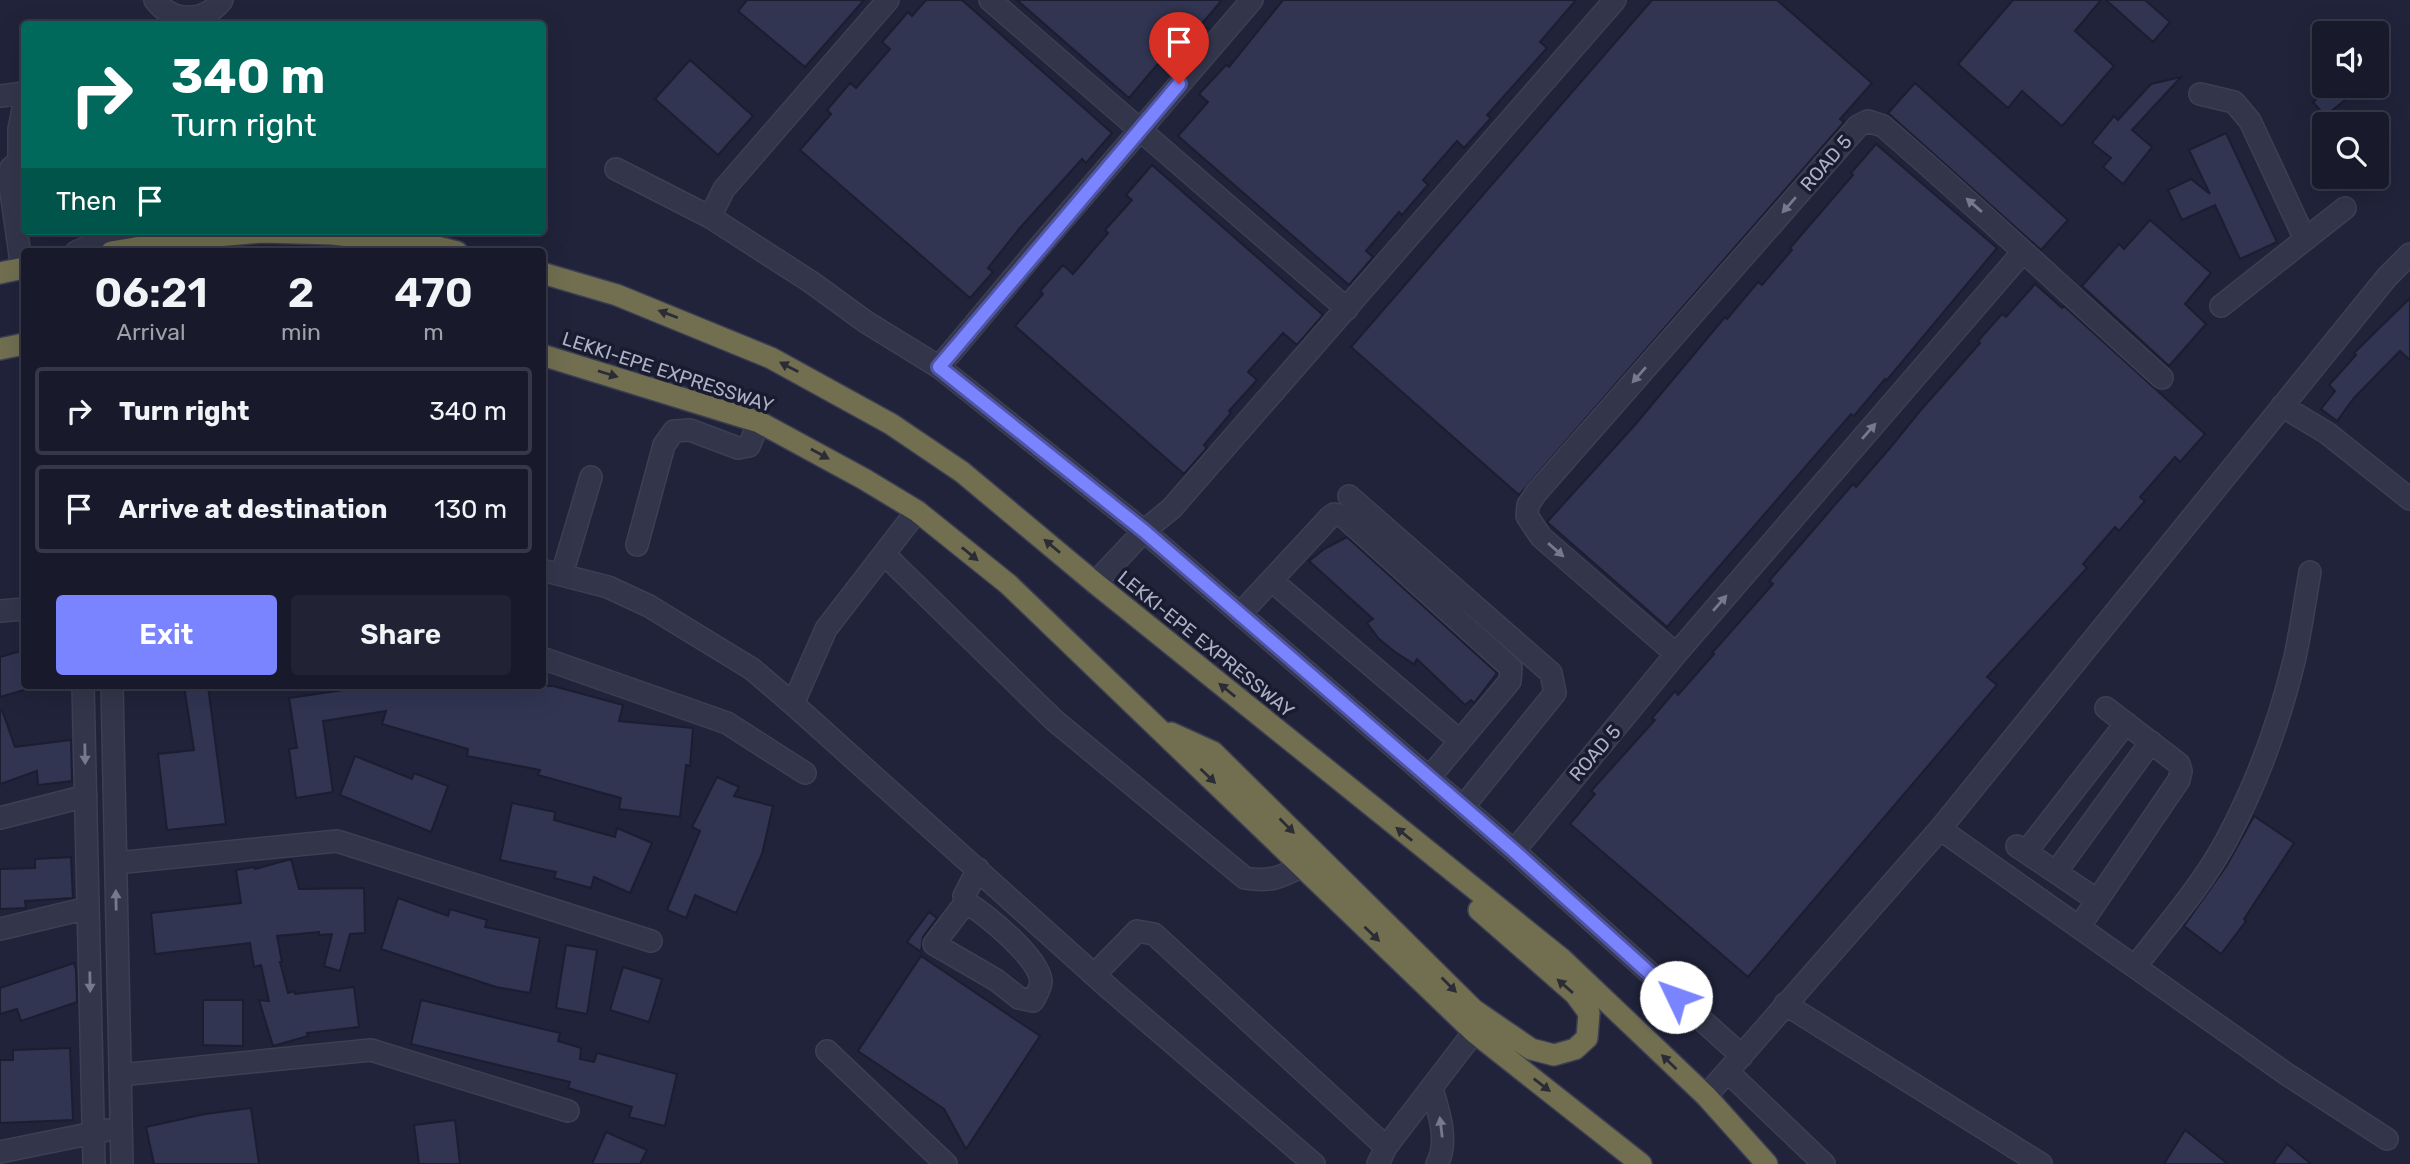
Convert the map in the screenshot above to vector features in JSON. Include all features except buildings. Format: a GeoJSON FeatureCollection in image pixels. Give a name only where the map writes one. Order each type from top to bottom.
{"type":"FeatureCollection","features":[{"type":"Feature","properties":{"kind":"highway"},"geometry":{"type":"LineString","coordinates":[[135,248],[228,235]]}},
{"type":"Feature","properties":{"kind":"highway"},"geometry":{"type":"LineString","coordinates":[[359,235],[435,248]]}},
{"type":"Feature","properties":{"kind":"highway"},"geometry":{"type":"LineString","coordinates":[[0,273],[21,269]]}},
{"type":"Feature","properties":{"kind":"highway","name":"LEKKI-EPE EXPRESSWAY"},"geometry":{"type":"LineString","coordinates":[[546,274],[617,295],[771,358],[848,398],[962,472],[1430,855],[1562,959],[1706,1096],[1767,1164]]}},
{"type":"Feature","properties":{"kind":"highway"},"geometry":{"type":"LineString","coordinates":[[0,349],[21,345]]}},
{"type":"Feature","properties":{"kind":"highway","name":"LEKKI-EPE EXPRESSWAY"},"geometry":{"type":"LineString","coordinates":[[546,356],[759,422],[917,511],[1008,584],[1474,1032],[1641,1164]]}},
{"type":"Feature","properties":{"kind":"highway"},"geometry":{"type":"LineString","coordinates":[[1157,727],[1213,752],[1474,1010],[1531,1049],[1554,1055],[1575,1049],[1587,1038],[1589,1013],[1575,994],[1464,897],[1430,855]]}},
{"type":"Feature","properties":{"kind":"street"},"geometry":{"type":"LineString","coordinates":[[710,217],[724,189],[888,0]]}},
{"type":"Feature","properties":{"kind":"street"},"geometry":{"type":"LineString","coordinates":[[990,0],[1347,309]]}},
{"type":"Feature","properties":{"kind":"street"},"geometry":{"type":"LineString","coordinates":[[939,367],[1252,0]]}},
{"type":"Feature","properties":{"kind":"street"},"geometry":{"type":"LineString","coordinates":[[1095,583],[1144,531],[1172,508],[1615,0]]}},
{"type":"Feature","properties":{"kind":"street"},"geometry":{"type":"LineString","coordinates":[[172,16],[198,17],[220,10]]}},
{"type":"Feature","properties":{"kind":"street"},"geometry":{"type":"LineString","coordinates":[[0,96],[21,93]]}},
{"type":"Feature","properties":{"kind":"street"},"geometry":{"type":"LineString","coordinates":[[2200,94],[2234,102],[2250,121],[2305,239]]}},
{"type":"Feature","properties":{"kind":"street"},"geometry":{"type":"LineString","coordinates":[[21,119],[9,192],[21,258]]}},
{"type":"Feature","properties":{"kind":"street","name":"ROAD 5"},"geometry":{"type":"LineString","coordinates":[[1514,851],[1676,654],[2023,252],[1994,222],[1883,126],[1868,121],[1858,126],[1542,485],[1528,505],[1527,516],[1533,528],[1676,654]]}},
{"type":"Feature","properties":{"kind":"street"},"geometry":{"type":"LineString","coordinates":[[616,169],[710,217],[811,282],[866,322],[939,367],[1144,531],[1514,851],[1735,1064],[1824,1164]]}},
{"type":"Feature","properties":{"kind":"street"},"geometry":{"type":"LineString","coordinates":[[2221,306],[2345,208]]}},
{"type":"Feature","properties":{"kind":"street"},"geometry":{"type":"LineString","coordinates":[[85,248],[115,235]]}},
{"type":"Feature","properties":{"kind":"street"},"geometry":{"type":"LineString","coordinates":[[2023,252],[2162,378]]}},
{"type":"Feature","properties":{"kind":"street"},"geometry":{"type":"LineString","coordinates":[[1706,1096],[1940,829],[2387,277],[2410,254]]}},
{"type":"Feature","properties":{"kind":"street"},"geometry":{"type":"LineString","coordinates":[[2282,406],[2327,433],[2410,499]]}},
{"type":"Feature","properties":{"kind":"street"},"geometry":{"type":"LineString","coordinates":[[637,545],[664,445],[674,431],[690,430],[738,448],[749,446],[759,422]]}},
{"type":"Feature","properties":{"kind":"street"},"geometry":{"type":"LineString","coordinates":[[591,477],[552,572],[608,587],[649,606],[752,668],[1094,975],[1314,1164]]}},
{"type":"Feature","properties":{"kind":"street"},"geometry":{"type":"LineString","coordinates":[[1349,496],[1551,673],[1555,693],[1463,807]]}},
{"type":"Feature","properties":{"kind":"street"},"geometry":{"type":"LineString","coordinates":[[793,704],[826,629],[917,511]]}},
{"type":"Feature","properties":{"kind":"street"},"geometry":{"type":"LineString","coordinates":[[1240,614],[1330,517],[1334,514],[1343,516],[1511,668],[1510,681],[1429,778]]}},
{"type":"Feature","properties":{"kind":"street"},"geometry":{"type":"LineString","coordinates":[[885,555],[1054,720],[1245,878],[1262,881],[1280,878],[1302,866]]}},
{"type":"Feature","properties":{"kind":"street"},"geometry":{"type":"LineString","coordinates":[[2135,967],[2199,884],[2225,842],[2249,793],[2271,736],[2294,658],[2310,572]]}},
{"type":"Feature","properties":{"kind":"street"},"geometry":{"type":"LineString","coordinates":[[1272,581],[1460,741]]}},
{"type":"Feature","properties":{"kind":"street"},"geometry":{"type":"LineString","coordinates":[[0,611],[21,609]]}},
{"type":"Feature","properties":{"kind":"street"},"geometry":{"type":"LineString","coordinates":[[546,659],[727,723],[805,773]]}},
{"type":"Feature","properties":{"kind":"street"},"geometry":{"type":"LineString","coordinates":[[83,689],[94,1164]]}},
{"type":"Feature","properties":{"kind":"street"},"geometry":{"type":"LineString","coordinates":[[112,689],[122,1164]]}},
{"type":"Feature","properties":{"kind":"street"},"geometry":{"type":"LineString","coordinates":[[2079,927],[2179,780],[2181,771],[2179,764],[2106,708]]}},
{"type":"Feature","properties":{"kind":"street"},"geometry":{"type":"LineString","coordinates":[[2097,900],[2022,849],[2126,723]]}},
{"type":"Feature","properties":{"kind":"street"},"geometry":{"type":"LineString","coordinates":[[2056,872],[2151,742]]}},
{"type":"Feature","properties":{"kind":"street"},"geometry":{"type":"LineString","coordinates":[[0,818],[86,796]]}},
{"type":"Feature","properties":{"kind":"street"},"geometry":{"type":"LineString","coordinates":[[1940,829],[2285,1073],[2387,1139]]}},
{"type":"Feature","properties":{"kind":"street"},"geometry":{"type":"LineString","coordinates":[[116,863],[337,841],[651,941]]}},
{"type":"Feature","properties":{"kind":"street"},"geometry":{"type":"LineString","coordinates":[[966,902],[934,944],[996,980],[1019,998],[1033,1001],[1041,985],[1039,972],[1015,943],[966,902],[964,896],[978,869]]}},
{"type":"Feature","properties":{"kind":"street"},"geometry":{"type":"LineString","coordinates":[[0,929],[88,908]]}},
{"type":"Feature","properties":{"kind":"street"},"geometry":{"type":"LineString","coordinates":[[1094,975],[1137,931],[1154,934],[1382,1155],[1474,1032]]}},
{"type":"Feature","properties":{"kind":"street"},"geometry":{"type":"LineString","coordinates":[[1786,1004],[2041,1164]]}},
{"type":"Feature","properties":{"kind":"street"},"geometry":{"type":"LineString","coordinates":[[120,1075],[371,1050],[568,1111]]}},
{"type":"Feature","properties":{"kind":"street"},"geometry":{"type":"LineString","coordinates":[[827,1051],[946,1164]]}},
{"type":"Feature","properties":{"kind":"street"},"geometry":{"type":"LineString","coordinates":[[1432,1089],[1442,1132],[1443,1154],[1437,1164]]}},
{"type":"Feature","properties":{"kind":"street"},"geometry":{"type":"LineString","coordinates":[[0,1152],[121,1128]]}},
{"type":"Feature","properties":{"kind":"route"},"geometry":{"type":"LineString","coordinates":[[1179,84],[939,367],[1144,531],[1514,851],[1676,997]]}}]}
